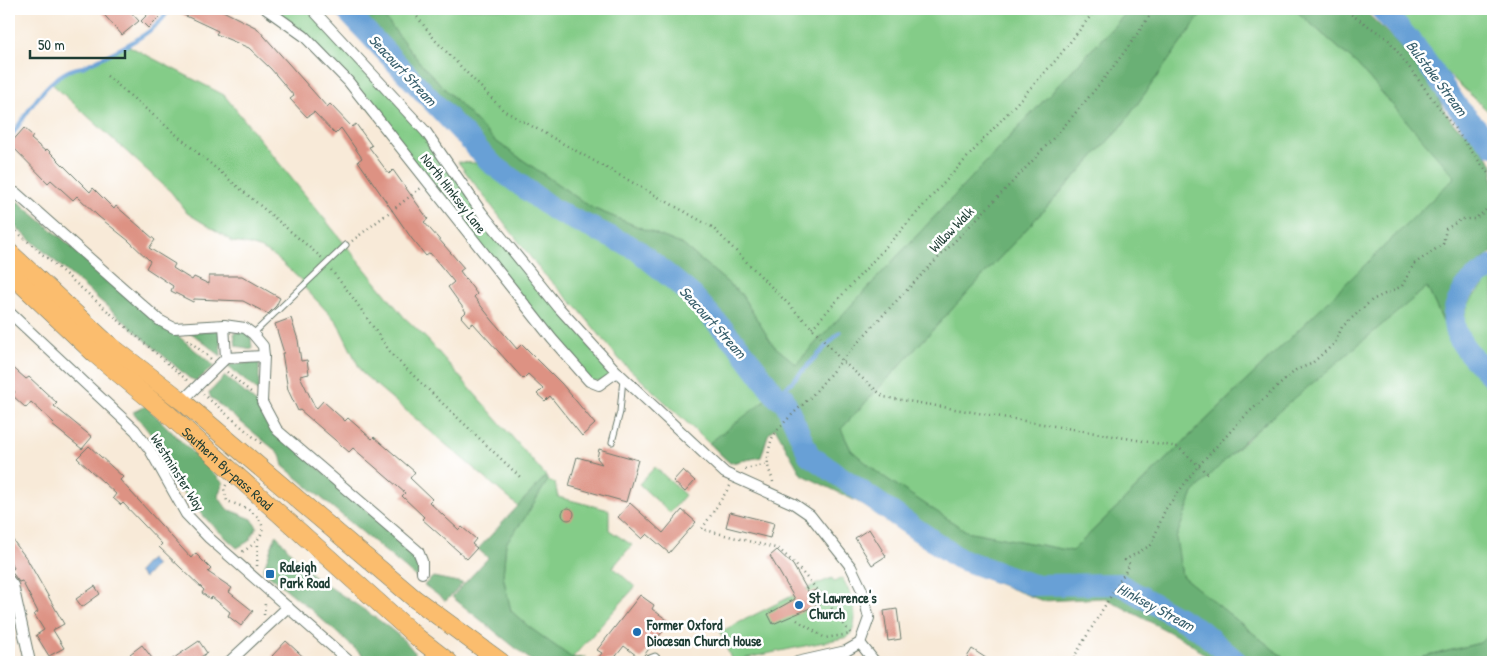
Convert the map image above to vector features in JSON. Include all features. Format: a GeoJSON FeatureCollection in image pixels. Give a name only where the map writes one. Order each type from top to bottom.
{"type":"FeatureCollection","features":[{"type":"Feature","properties":{"kind":"highway","name":"Southern By-pass Road"},"geometry":{"type":"LineString","coordinates":[[9,252],[108,344],[182,401],[415,599],[501,662]]}},
{"type":"Feature","properties":{"kind":"highway","name":"Southern By-pass Road"},"geometry":{"type":"LineString","coordinates":[[9,272],[95,354],[168,414],[418,638],[449,662]]}},
{"type":"Feature","properties":{"kind":"highway"},"geometry":{"type":"LineString","coordinates":[[418,638],[441,662]]}},
{"type":"Feature","properties":{"kind":"street","name":"North Hinksey Lane"},"geometry":{"type":"LineString","coordinates":[[266,9],[304,36],[348,81],[552,338],[589,381],[599,385],[620,375]]}},
{"type":"Feature","properties":{"kind":"street","name":"North Hinksey Lane"},"geometry":{"type":"LineString","coordinates":[[312,9],[426,132],[482,213],[560,308],[620,375],[725,472],[735,479],[794,504],[810,515],[851,567],[862,590],[869,618],[860,643]]}},
{"type":"Feature","properties":{"kind":"street"},"geometry":{"type":"LineString","coordinates":[[9,192],[16,193],[158,320],[174,328],[224,325],[245,328],[253,334],[263,346],[262,402],[277,430],[418,551],[422,561],[422,573]]}},
{"type":"Feature","properties":{"kind":"street","name":"Westminster Way"},"geometry":{"type":"LineString","coordinates":[[9,312],[135,430],[150,450],[186,514],[256,580],[350,662]]}},
{"type":"Feature","properties":{"kind":"street"},"geometry":{"type":"LineString","coordinates":[[224,325],[226,358]]}},
{"type":"Feature","properties":{"kind":"street"},"geometry":{"type":"LineString","coordinates":[[182,401],[197,389],[226,358],[264,356]]}},
{"type":"Feature","properties":{"kind":"street"},"geometry":{"type":"LineString","coordinates":[[9,580],[12,585],[30,662]]}},
{"type":"Feature","properties":{"kind":"street"},"geometry":{"type":"LineString","coordinates":[[229,662],[288,607]]}},
{"type":"Feature","properties":{"kind":"street"},"geometry":{"type":"LineString","coordinates":[[797,662],[846,651],[860,643],[875,662]]}},
{"type":"Feature","properties":{"kind":"lane"},"geometry":{"type":"LineString","coordinates":[[253,334],[346,245]]}},
{"type":"Feature","properties":{"kind":"lane"},"geometry":{"type":"LineString","coordinates":[[612,442],[620,412],[620,375]]}},
{"type":"Feature","properties":{"kind":"lane"},"geometry":{"type":"LineString","coordinates":[[644,662],[655,656],[662,662]]}},
{"type":"Feature","properties":{"kind":"path"},"geometry":{"type":"LineString","coordinates":[[411,9],[436,41],[503,110],[712,227],[824,340],[840,360],[884,398],[1178,447],[1208,476]]}},
{"type":"Feature","properties":{"kind":"path"},"geometry":{"type":"LineString","coordinates":[[812,328],[1056,60],[1096,9]]}},
{"type":"Feature","properties":{"kind":"path","name":"Willow Walk"},"geometry":{"type":"LineString","coordinates":[[775,497],[773,479],[768,464],[773,436],[805,404],[840,360],[1025,167],[1075,112],[1139,33],[1154,9]]}},
{"type":"Feature","properties":{"kind":"path"},"geometry":{"type":"LineString","coordinates":[[1344,9],[1388,38],[1493,180]]}},
{"type":"Feature","properties":{"kind":"path"},"geometry":{"type":"LineString","coordinates":[[346,245],[428,182]]}},
{"type":"Feature","properties":{"kind":"path"},"geometry":{"type":"LineString","coordinates":[[1071,662],[1130,564],[1125,560],[1151,545],[1165,510],[1198,466],[1246,415],[1296,370],[1311,364],[1335,343],[1342,327],[1372,300],[1402,286],[1414,264],[1442,244],[1446,229],[1462,219],[1474,219],[1488,208],[1492,203],[1493,193]]}},
{"type":"Feature","properties":{"kind":"path"},"geometry":{"type":"LineString","coordinates":[[9,225],[263,445]]}},
{"type":"Feature","properties":{"kind":"path"},"geometry":{"type":"LineString","coordinates":[[725,472],[768,464]]}},
{"type":"Feature","properties":{"kind":"path"},"geometry":{"type":"LineString","coordinates":[[735,479],[702,529],[779,549],[820,593],[860,643]]}},
{"type":"Feature","properties":{"kind":"path"},"geometry":{"type":"LineString","coordinates":[[226,484],[224,489],[227,501],[253,513],[261,524],[262,536],[258,543],[256,580]]}},
{"type":"Feature","properties":{"kind":"path"},"geometry":{"type":"LineString","coordinates":[[232,558],[258,543]]}},
{"type":"Feature","properties":{"kind":"path"},"geometry":{"type":"LineString","coordinates":[[263,631],[266,588]]}},
{"type":"Feature","properties":{"kind":"path"},"geometry":{"type":"LineString","coordinates":[[797,620],[825,638],[851,634]]}},
{"type":"Feature","properties":{"kind":"green space"},"geometry":{"type":"Polygon","coordinates":[[[266,9],[312,9],[426,132],[482,213],[617,372],[606,381],[589,381],[348,81],[266,9]]]}},
{"type":"Feature","properties":{"kind":"green space"},"geometry":{"type":"Polygon","coordinates":[[[346,9],[378,9],[421,64],[494,140],[592,208],[683,245],[741,294],[773,345],[796,364],[1130,9],[1205,9],[1121,127],[841,429],[851,450],[878,473],[966,531],[1072,551],[1455,177],[1357,64],[1294,9],[1363,9],[1424,69],[1445,112],[1454,124],[1472,137],[1493,164],[1493,252],[1460,281],[1450,298],[1443,321],[1427,287],[1245,440],[1193,493],[1176,538],[1182,576],[1289,662],[1213,662],[1190,643],[1105,598],[1043,601],[952,566],[860,503],[801,474],[775,428],[768,435],[761,457],[730,463],[709,443],[762,403],[774,389],[772,390],[740,348],[692,295],[636,249],[554,210],[492,164],[346,9]]]}},
{"type":"Feature","properties":{"kind":"green space"},"geometry":{"type":"Polygon","coordinates":[[[378,9],[1130,9],[796,364],[773,345],[741,294],[683,245],[592,208],[494,140],[421,64],[378,9]]]}},
{"type":"Feature","properties":{"kind":"green space"},"geometry":{"type":"Polygon","coordinates":[[[1205,9],[1294,9],[1357,64],[1456,177],[1182,443],[1213,471],[1293,397],[1427,287],[1456,350],[1493,394],[1493,630],[1480,643],[1404,662],[1289,662],[1182,576],[1176,538],[1193,493],[1174,451],[1072,551],[966,531],[878,473],[851,450],[841,429],[1121,127],[1205,9]]]}},
{"type":"Feature","properties":{"kind":"green space"},"geometry":{"type":"Polygon","coordinates":[[[1393,9],[1493,9],[1493,121],[1489,112],[1444,70],[1393,9]]]}},
{"type":"Feature","properties":{"kind":"green space"},"geometry":{"type":"Polygon","coordinates":[[[127,45],[224,95],[404,317],[428,340],[546,476],[518,506],[362,373],[337,322],[301,284],[302,281],[285,265],[271,254],[254,246],[231,242],[231,240],[187,213],[171,192],[50,82],[76,67],[83,66],[127,45]]]}},
{"type":"Feature","properties":{"kind":"green space"},"geometry":{"type":"Polygon","coordinates":[[[458,162],[492,164],[554,210],[636,249],[692,295],[740,348],[772,390],[762,403],[775,428],[768,435],[761,457],[730,463],[620,360],[580,311],[541,271],[458,162]]]}},
{"type":"Feature","properties":{"kind":"green space"},"geometry":{"type":"Polygon","coordinates":[[[9,197],[20,203],[214,366],[197,381],[189,378],[9,221],[9,197]]]}},
{"type":"Feature","properties":{"kind":"green space"},"geometry":{"type":"Polygon","coordinates":[[[1493,278],[1493,366],[1471,340],[1464,323],[1467,307],[1471,300],[1493,278]]]}},
{"type":"Feature","properties":{"kind":"green space"},"geometry":{"type":"Polygon","coordinates":[[[220,330],[221,356],[190,332],[220,330]]]}},
{"type":"Feature","properties":{"kind":"green space"},"geometry":{"type":"Polygon","coordinates":[[[244,331],[251,337],[252,349],[236,346],[234,333],[244,331]]]}},
{"type":"Feature","properties":{"kind":"green space"},"geometry":{"type":"Polygon","coordinates":[[[259,362],[259,392],[226,365],[259,362]]]}},
{"type":"Feature","properties":{"kind":"green space"},"geometry":{"type":"Polygon","coordinates":[[[225,376],[259,405],[274,429],[414,551],[419,568],[417,578],[283,466],[280,454],[211,398],[209,393],[225,376]]]}},
{"type":"Feature","properties":{"kind":"green space"},"geometry":{"type":"Polygon","coordinates":[[[146,406],[223,483],[218,496],[227,509],[252,519],[257,527],[249,541],[237,548],[189,500],[172,476],[156,441],[133,412],[146,406]]]}},
{"type":"Feature","properties":{"kind":"green space"},"geometry":{"type":"Polygon","coordinates":[[[655,467],[685,495],[670,513],[639,484],[655,467]]]}},
{"type":"Feature","properties":{"kind":"green space"},"geometry":{"type":"Polygon","coordinates":[[[546,476],[548,480],[524,519],[506,543],[503,576],[511,611],[529,627],[572,658],[586,657],[581,662],[533,662],[452,597],[488,558],[478,549],[546,476]]]}},
{"type":"Feature","properties":{"kind":"green space"},"geometry":{"type":"Polygon","coordinates":[[[548,480],[555,483],[558,497],[609,510],[609,530],[632,545],[613,567],[635,587],[572,658],[529,627],[511,611],[503,576],[506,543],[524,519],[548,480]]]}},
{"type":"Feature","properties":{"kind":"green space"},"geometry":{"type":"Polygon","coordinates":[[[276,535],[307,570],[387,626],[402,639],[413,651],[419,662],[370,662],[263,570],[276,535]]]}},
{"type":"Feature","properties":{"kind":"green space"},"geometry":{"type":"Polygon","coordinates":[[[433,577],[463,583],[446,601],[424,585],[433,577]]]}},
{"type":"Feature","properties":{"kind":"green space"},"geometry":{"type":"Polygon","coordinates":[[[832,578],[834,582],[842,578],[852,600],[855,616],[852,631],[848,637],[732,661],[720,632],[832,578]]]}},
{"type":"Feature","properties":{"kind":"green space"},"geometry":{"type":"Polygon","coordinates":[[[1493,630],[1493,662],[1404,662],[1480,643],[1493,630]]]}},
{"type":"Feature","properties":{"kind":"water"},"geometry":{"type":"Polygon","coordinates":[[[150,559],[156,565],[144,578],[138,572],[150,559]]]}},
{"type":"Feature","properties":{"kind":"building"},"geometry":{"type":"Polygon","coordinates":[[[99,9],[128,9],[139,21],[122,35],[99,9]]]}},
{"type":"Feature","properties":{"kind":"building"},"geometry":{"type":"Polygon","coordinates":[[[171,9],[219,9],[257,28],[327,107],[330,104],[352,127],[356,124],[372,146],[369,147],[389,174],[393,170],[428,219],[424,222],[464,268],[460,271],[477,294],[474,297],[493,321],[517,349],[522,344],[562,384],[595,424],[582,436],[550,396],[545,401],[537,394],[543,388],[528,374],[523,379],[473,323],[469,326],[461,317],[466,312],[448,287],[454,282],[430,253],[426,256],[412,239],[358,161],[362,158],[341,128],[335,134],[314,112],[307,117],[290,99],[294,96],[271,69],[249,48],[216,34],[218,31],[171,9]]]}},
{"type":"Feature","properties":{"kind":"building"},"geometry":{"type":"Polygon","coordinates":[[[152,10],[159,17],[148,28],[141,21],[152,10]]]}},
{"type":"Feature","properties":{"kind":"building"},"geometry":{"type":"Polygon","coordinates":[[[24,128],[33,136],[31,139],[45,151],[47,149],[90,192],[93,188],[114,209],[116,206],[155,240],[149,248],[175,264],[173,268],[192,280],[194,277],[209,284],[209,276],[242,276],[280,298],[276,306],[268,314],[243,301],[194,299],[193,302],[171,291],[173,286],[146,268],[150,261],[129,241],[77,196],[73,200],[51,180],[48,183],[10,144],[24,128]]]}},
{"type":"Feature","properties":{"kind":"building"},"geometry":{"type":"Polygon","coordinates":[[[291,318],[298,340],[301,361],[307,360],[309,374],[300,376],[316,409],[323,401],[345,421],[348,418],[372,439],[374,437],[415,472],[410,478],[432,499],[429,502],[459,530],[462,527],[476,539],[472,544],[477,548],[467,559],[422,519],[424,517],[402,496],[405,493],[353,448],[349,452],[300,410],[298,411],[288,390],[282,353],[284,353],[275,324],[291,318]]]}},
{"type":"Feature","properties":{"kind":"building"},"geometry":{"type":"Polygon","coordinates":[[[9,364],[26,379],[29,377],[57,403],[54,406],[92,437],[82,449],[52,425],[54,423],[31,402],[26,408],[12,395],[15,392],[9,387],[9,364]]]}},
{"type":"Feature","properties":{"kind":"building"},"geometry":{"type":"Polygon","coordinates":[[[89,446],[123,477],[120,480],[191,558],[195,553],[211,569],[208,572],[232,588],[229,592],[253,611],[241,626],[228,616],[230,612],[212,597],[210,599],[202,593],[204,590],[159,547],[162,544],[123,503],[121,505],[113,498],[116,494],[77,458],[89,446]]]}},
{"type":"Feature","properties":{"kind":"building"},"geometry":{"type":"Polygon","coordinates":[[[599,449],[638,460],[626,502],[569,486],[577,457],[602,464],[597,458],[599,449]]]}},
{"type":"Feature","properties":{"kind":"building"},"geometry":{"type":"Polygon","coordinates":[[[683,470],[695,481],[685,492],[673,481],[683,470]]]}},
{"type":"Feature","properties":{"kind":"building"},"geometry":{"type":"Polygon","coordinates":[[[630,503],[663,533],[682,510],[696,522],[669,553],[647,534],[642,539],[618,517],[630,503]]]}},
{"type":"Feature","properties":{"kind":"building"},"geometry":{"type":"Polygon","coordinates":[[[566,508],[570,508],[574,514],[570,520],[566,520],[562,516],[562,512],[566,508]]]}},
{"type":"Feature","properties":{"kind":"building"},"geometry":{"type":"Polygon","coordinates":[[[730,512],[774,523],[770,538],[726,527],[730,512]]]}},
{"type":"Feature","properties":{"kind":"building"},"geometry":{"type":"Polygon","coordinates":[[[869,529],[886,556],[872,565],[855,538],[869,529]]]}},
{"type":"Feature","properties":{"kind":"building"},"geometry":{"type":"Polygon","coordinates":[[[9,535],[27,559],[64,624],[53,630],[64,648],[49,656],[36,635],[44,630],[34,614],[38,612],[22,581],[19,582],[11,571],[14,568],[9,560],[9,535]]]}},
{"type":"Feature","properties":{"kind":"building"},"geometry":{"type":"Polygon","coordinates":[[[777,550],[793,565],[809,593],[816,590],[822,603],[773,624],[768,614],[795,599],[770,556],[777,550]]]}},
{"type":"Feature","properties":{"kind":"building"},"geometry":{"type":"Polygon","coordinates":[[[95,586],[100,594],[82,607],[76,599],[95,586]]]}},
{"type":"Feature","properties":{"kind":"building","name":"Former Oxford Diocesan Church House"},"geometry":{"type":"Polygon","coordinates":[[[640,595],[654,605],[652,609],[670,622],[641,659],[624,646],[613,660],[595,662],[602,653],[597,650],[640,595]]]}},
{"type":"Feature","properties":{"kind":"building"},"geometry":{"type":"Polygon","coordinates":[[[897,609],[901,639],[888,641],[884,611],[897,609]]]}},
{"type":"Feature","properties":{"kind":"building"},"geometry":{"type":"Polygon","coordinates":[[[199,641],[207,653],[193,662],[168,662],[199,641]]]}},
{"type":"Feature","properties":{"kind":"building"},"geometry":{"type":"Polygon","coordinates":[[[286,641],[309,662],[278,662],[272,656],[286,641]]]}},
{"type":"Feature","properties":{"kind":"building"},"geometry":{"type":"Polygon","coordinates":[[[142,645],[155,662],[136,662],[130,654],[142,645]]]}},
{"type":"Feature","properties":{"kind":"building"},"geometry":{"type":"Polygon","coordinates":[[[972,649],[992,662],[964,662],[972,649]]]}},
{"type":"Feature","properties":{"kind":"waterway"},"geometry":{"type":"LineString","coordinates":[[9,140],[31,106],[49,85],[71,70],[83,67],[131,43],[154,27],[169,9]]}},
{"type":"Feature","properties":{"kind":"waterway","name":"Seacourt Stream"},"geometry":{"type":"LineString","coordinates":[[345,9],[492,164],[554,210],[636,249],[692,295],[740,348],[777,397],[783,397],[809,455],[958,558],[1033,585],[1119,584],[1200,630],[1237,662]]}},
{"type":"Feature","properties":{"kind":"waterway","name":"Bulstake Stream"},"geometry":{"type":"LineString","coordinates":[[1381,9],[1415,46],[1459,109],[1493,146]]}},
{"type":"Feature","properties":{"kind":"waterway","name":"Bulstake Stream"},"geometry":{"type":"LineString","coordinates":[[1493,266],[1474,279],[1464,290],[1455,309],[1454,321],[1456,332],[1461,342],[1493,378]]}},
{"type":"Feature","properties":{"kind":"waterway"},"geometry":{"type":"LineString","coordinates":[[777,397],[840,332]]}},
{"type":"Feature","properties":{"kind":"place","name":"Raleigh Park Road"},"geometry":{"type":"Point","coordinates":[270,574]}},
{"type":"Feature","properties":{"kind":"place","name":"St Lawrence's Church"},"geometry":{"type":"Point","coordinates":[799,605]}},
{"type":"Feature","properties":{"kind":"place","name":"Former Oxford Diocesan Church House"},"geometry":{"type":"Point","coordinates":[637,632]}},
{"type":"Feature","properties":{"kind":"water label","name":"Hinksey Stream"},"geometry":{"type":"Point","coordinates":[1156,607]}}]}
